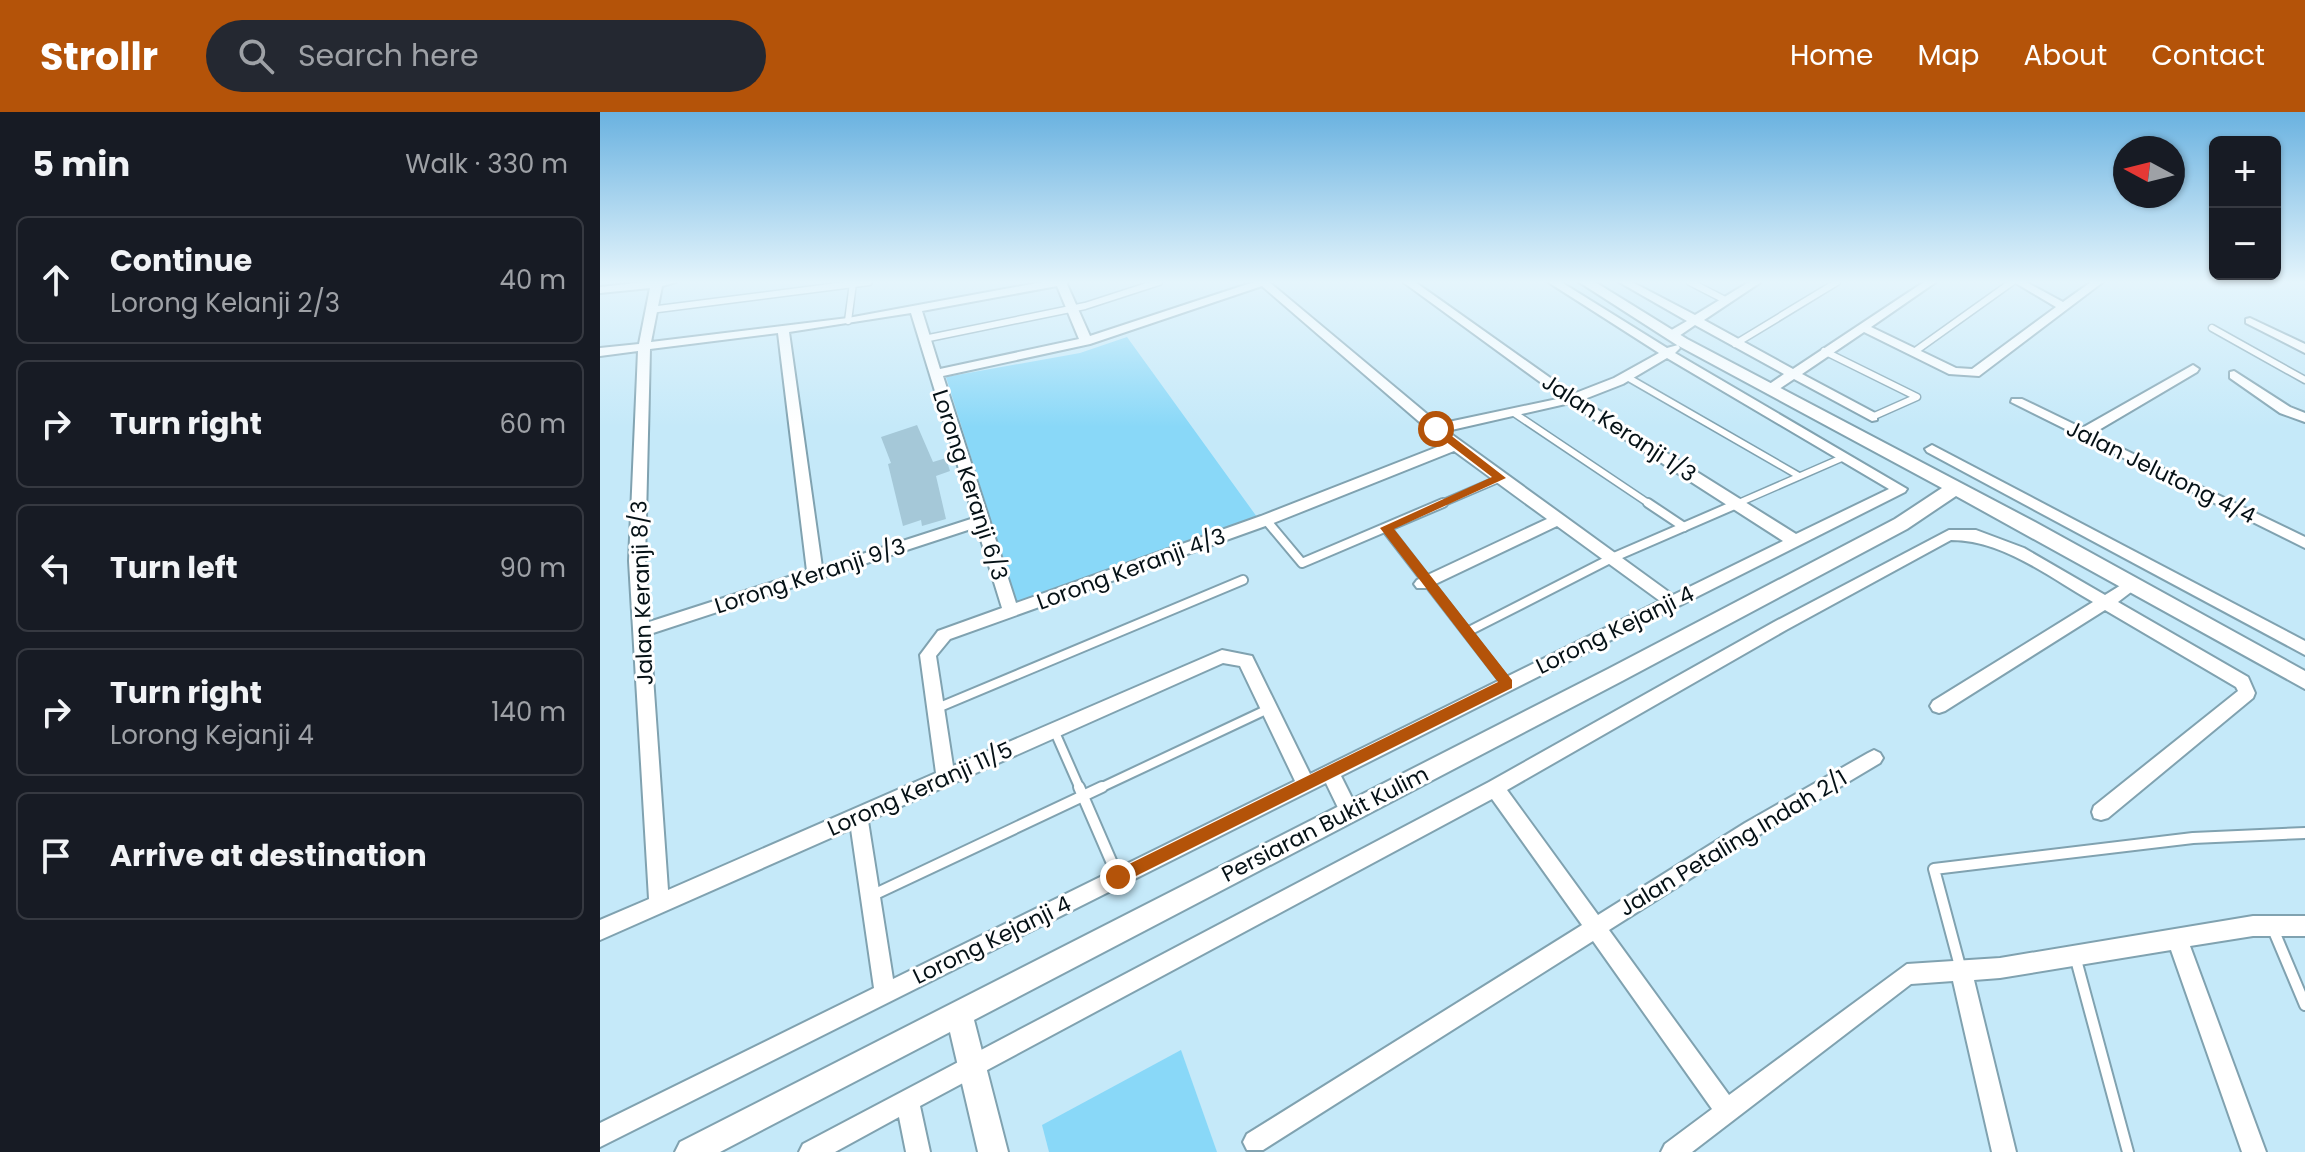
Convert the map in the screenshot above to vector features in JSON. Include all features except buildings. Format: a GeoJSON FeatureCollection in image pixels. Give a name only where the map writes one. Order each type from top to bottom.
{"type":"FeatureCollection","features":[{"type":"Feature","properties":{"kind":"street","name":"Jalan Keranji 8/3"},"geometry":{"type":"LineString","coordinates":[[647,331],[637,561],[659,904]]}},
{"type":"Feature","properties":{"kind":"street"},"geometry":{"type":"LineString","coordinates":[[600,352],[778,331]]}},
{"type":"Feature","properties":{"kind":"street"},"geometry":{"type":"LineString","coordinates":[[783,331],[815,574]]}},
{"type":"Feature","properties":{"kind":"street","name":"Lorong Keranji 6/3"},"geometry":{"type":"LineString","coordinates":[[922,331],[1011,613]]}},
{"type":"Feature","properties":{"kind":"street"},"geometry":{"type":"LineString","coordinates":[[1082,331],[1086,341]]}},
{"type":"Feature","properties":{"kind":"street"},"geometry":{"type":"LineString","coordinates":[[935,374],[1086,341],[1118,331]]}},
{"type":"Feature","properties":{"kind":"street"},"geometry":{"type":"LineString","coordinates":[[1321,331],[1455,445],[1672,602]]}},
{"type":"Feature","properties":{"kind":"street","name":"Jalan Keranji 1/3"},"geometry":{"type":"LineString","coordinates":[[1476,331],[1575,401],[1795,541]]}},
{"type":"Feature","properties":{"kind":"street"},"geometry":{"type":"LineString","coordinates":[[1631,331],[1844,457]]}},
{"type":"Feature","properties":{"kind":"street"},"geometry":{"type":"LineString","coordinates":[[1665,331],[2029,527],[2305,681]]}},
{"type":"Feature","properties":{"kind":"street"},"geometry":{"type":"LineString","coordinates":[[1436,429],[1575,401],[1627,377],[1667,353],[1683,331]]}},
{"type":"Feature","properties":{"kind":"street"},"geometry":{"type":"LineString","coordinates":[[1709,331],[1872,417]]}},
{"type":"Feature","properties":{"kind":"street"},"geometry":{"type":"LineString","coordinates":[[1772,388],[1856,331]]}},
{"type":"Feature","properties":{"kind":"street"},"geometry":{"type":"LineString","coordinates":[[1869,331],[1961,374],[1975,373],[2032,331]]}},
{"type":"Feature","properties":{"kind":"street"},"geometry":{"type":"LineString","coordinates":[[2269,331],[2305,349]]}},
{"type":"Feature","properties":{"kind":"street"},"geometry":{"type":"LineString","coordinates":[[2082,434],[2193,369]]}},
{"type":"Feature","properties":{"kind":"street"},"geometry":{"type":"LineString","coordinates":[[2234,375],[2285,410],[2305,418]]}},
{"type":"Feature","properties":{"kind":"street","name":"Jalan Jelutong 4/4"},"geometry":{"type":"LineString","coordinates":[[2017,402],[2305,543]]}},
{"type":"Feature","properties":{"kind":"street","name":"Lorong Keranji 4/3"},"geometry":{"type":"LineString","coordinates":[[946,778],[928,655],[944,635],[1266,520],[1455,445]]}},
{"type":"Feature","properties":{"kind":"street"},"geometry":{"type":"LineString","coordinates":[[1932,449],[2305,649]]}},
{"type":"Feature","properties":{"kind":"street","name":"Lorong Kejanji 4"},"geometry":{"type":"LineString","coordinates":[[600,1135],[1900,489],[1844,457]]}},
{"type":"Feature","properties":{"kind":"street","name":"Persiaran Bukit Kulim"},"geometry":{"type":"LineString","coordinates":[[690,1152],[1901,524],[1955,488]]}},
{"type":"Feature","properties":{"kind":"street"},"geometry":{"type":"LineString","coordinates":[[2029,527],[2046,510]]}},
{"type":"Feature","properties":{"kind":"street"},"geometry":{"type":"LineString","coordinates":[[1426,583],[1558,520]]}},
{"type":"Feature","properties":{"kind":"street","name":"Lorong Keranji 9/3"},"geometry":{"type":"LineString","coordinates":[[641,631],[980,521]]}},
{"type":"Feature","properties":{"kind":"street"},"geometry":{"type":"LineString","coordinates":[[811,1152],[1495,788],[1780,626],[1949,535],[1976,535],[2019,552],[2242,682],[2247,693],[2101,812]]}},
{"type":"Feature","properties":{"kind":"street"},"geometry":{"type":"LineString","coordinates":[[1939,706],[2131,586]]}},
{"type":"Feature","properties":{"kind":"street","name":"Lorong Keranji 11/5"},"geometry":{"type":"LineString","coordinates":[[600,930],[1222,656],[1241,658],[1268,709]]}},
{"type":"Feature","properties":{"kind":"street"},"geometry":{"type":"LineString","coordinates":[[1268,709],[1306,784]]}},
{"type":"Feature","properties":{"kind":"street","name":"Jalan Petaling Indah 2/1"},"geometry":{"type":"LineString","coordinates":[[1593,929],[1874,758]]}},
{"type":"Feature","properties":{"kind":"street"},"geometry":{"type":"LineString","coordinates":[[1330,773],[1349,810]]}},
{"type":"Feature","properties":{"kind":"street","name":"Jalan Petaling Indah 2/1"},"geometry":{"type":"LineString","coordinates":[[1495,788],[1593,929],[1727,1111]]}},
{"type":"Feature","properties":{"kind":"street"},"geometry":{"type":"LineString","coordinates":[[858,816],[885,993]]}},
{"type":"Feature","properties":{"kind":"street"},"geometry":{"type":"LineString","coordinates":[[1673,1152],[1907,974],[1961,971],[2271,926],[2305,926]]}},
{"type":"Feature","properties":{"kind":"street"},"geometry":{"type":"LineString","coordinates":[[1255,1142],[1593,929]]}},
{"type":"Feature","properties":{"kind":"street"},"geometry":{"type":"LineString","coordinates":[[2177,938],[2254,1152]]}},
{"type":"Feature","properties":{"kind":"street"},"geometry":{"type":"LineString","coordinates":[[1961,971],[2004,1152]]}},
{"type":"Feature","properties":{"kind":"street"},"geometry":{"type":"LineString","coordinates":[[959,1015],[993,1152]]}},
{"type":"Feature","properties":{"kind":"street"},"geometry":{"type":"LineString","coordinates":[[907,1100],[918,1152]]}},
{"type":"Feature","properties":{"kind":"lane"},"geometry":{"type":"LineString","coordinates":[[924,339],[965,331]]}},
{"type":"Feature","properties":{"kind":"lane"},"geometry":{"type":"LineString","coordinates":[[1735,344],[1757,331]]}},
{"type":"Feature","properties":{"kind":"lane"},"geometry":{"type":"LineString","coordinates":[[1914,352],[1944,331]]}},
{"type":"Feature","properties":{"kind":"lane"},"geometry":{"type":"LineString","coordinates":[[2217,331],[2305,380]]}},
{"type":"Feature","properties":{"kind":"lane"},"geometry":{"type":"LineString","coordinates":[[1824,351],[1917,397],[1872,417]]}},
{"type":"Feature","properties":{"kind":"lane"},"geometry":{"type":"LineString","coordinates":[[1627,377],[1799,476]]}},
{"type":"Feature","properties":{"kind":"lane"},"geometry":{"type":"LineString","coordinates":[[1514,413],[1684,527]]}},
{"type":"Feature","properties":{"kind":"lane"},"geometry":{"type":"LineString","coordinates":[[1467,632],[1612,558],[1844,457]]}},
{"type":"Feature","properties":{"kind":"lane"},"geometry":{"type":"LineString","coordinates":[[1266,520],[1302,563],[1501,478]]}},
{"type":"Feature","properties":{"kind":"lane"},"geometry":{"type":"LineString","coordinates":[[1386,528],[1507,684]]}},
{"type":"Feature","properties":{"kind":"lane"},"geometry":{"type":"LineString","coordinates":[[934,709],[1243,580]]}},
{"type":"Feature","properties":{"kind":"lane"},"geometry":{"type":"LineString","coordinates":[[871,896],[1268,709]]}},
{"type":"Feature","properties":{"kind":"lane"},"geometry":{"type":"LineString","coordinates":[[1054,730],[1118,877]]}},
{"type":"Feature","properties":{"kind":"lane"},"geometry":{"type":"LineString","coordinates":[[1961,971],[1934,869],[2193,838],[2305,833]]}},
{"type":"Feature","properties":{"kind":"lane"},"geometry":{"type":"LineString","coordinates":[[2271,926],[2305,1005]]}},
{"type":"Feature","properties":{"kind":"lane"},"geometry":{"type":"LineString","coordinates":[[2075,955],[2128,1152]]}},
{"type":"Feature","properties":{"kind":"shaded area"},"geometry":{"type":"Polygon","coordinates":[[[1127,337],[1257,517],[1018,607],[946,377],[1080,353],[1127,337]]]}},
{"type":"Feature","properties":{"kind":"shaded area"},"geometry":{"type":"Polygon","coordinates":[[[1181,1050],[1217,1152],[1049,1152],[1042,1125],[1181,1050]]]}},
{"type":"Feature","properties":{"kind":"route"},"geometry":{"type":"LineString","coordinates":[[1118,877],[1507,684],[1386,528],[1501,478],[1436,429]]}}]}
